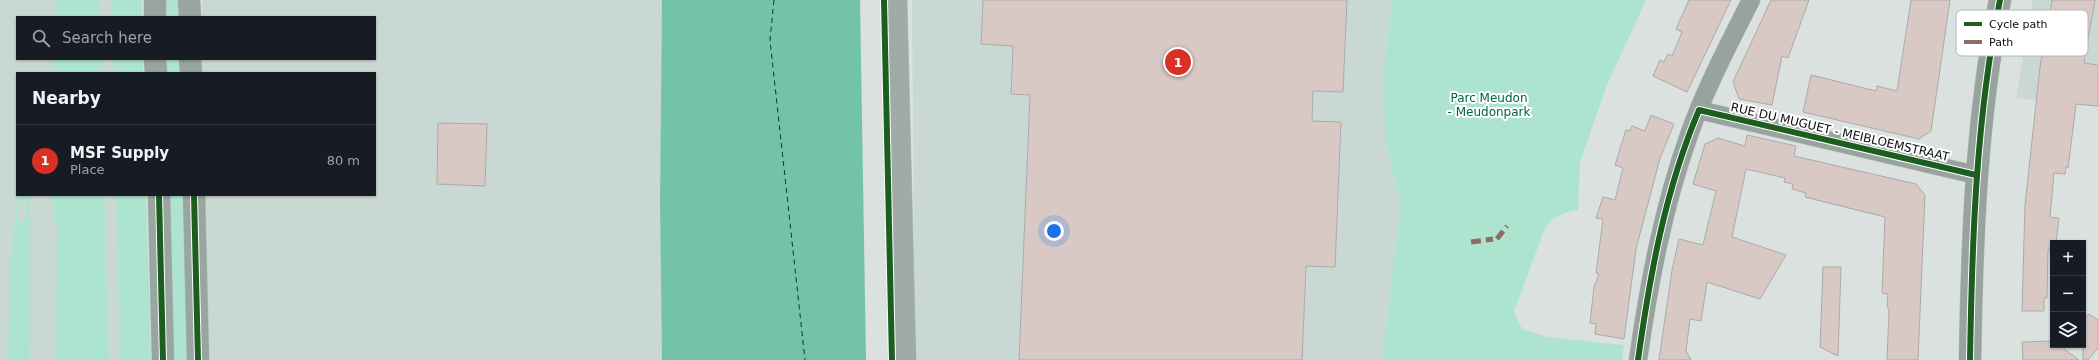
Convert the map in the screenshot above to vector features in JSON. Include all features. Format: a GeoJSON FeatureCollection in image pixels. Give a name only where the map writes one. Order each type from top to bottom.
{"type":"FeatureCollection","features":[{"type":"Feature","properties":{"kind":"main road"},"geometry":{"type":"LineString","coordinates":[[155,0],[155,16]]}},
{"type":"Feature","properties":{"kind":"main road"},"geometry":{"type":"LineString","coordinates":[[189,0],[190,16]]}},
{"type":"Feature","properties":{"kind":"main road"},"geometry":{"type":"LineString","coordinates":[[896,0],[905,360]]}},
{"type":"Feature","properties":{"kind":"main road"},"geometry":{"type":"LineString","coordinates":[[155,60],[156,72]]}},
{"type":"Feature","properties":{"kind":"main road"},"geometry":{"type":"LineString","coordinates":[[190,60],[191,72]]}},
{"type":"Feature","properties":{"kind":"main road"},"geometry":{"type":"LineString","coordinates":[[159,196],[163,360]]}},
{"type":"Feature","properties":{"kind":"main road"},"geometry":{"type":"LineString","coordinates":[[194,196],[198,360]]}},
{"type":"Feature","properties":{"kind":"street"},"geometry":{"type":"LineString","coordinates":[[1638,360],[1647,299],[1661,229],[1675,177],[1699,110],[1751,0]]}},
{"type":"Feature","properties":{"kind":"street"},"geometry":{"type":"LineString","coordinates":[[1998,10],[2000,0]]}},
{"type":"Feature","properties":{"kind":"street"},"geometry":{"type":"LineString","coordinates":[[1970,360],[1976,174],[1991,56]]}},
{"type":"Feature","properties":{"kind":"street","name":"RUE DU MUGUET - MEIBLOEMSTRAAT"},"geometry":{"type":"LineString","coordinates":[[1699,110],[1976,174]]}},
{"type":"Feature","properties":{"kind":"shaded area"},"geometry":{"type":"Polygon","coordinates":[[[0,0],[142,0],[142,16],[16,16],[16,60],[143,60],[143,72],[16,72],[16,196],[146,196],[151,360],[0,360],[0,0]]]}},
{"type":"Feature","properties":{"kind":"shaded area"},"geometry":{"type":"Polygon","coordinates":[[[202,0],[662,0],[660,203],[662,360],[209,360],[202,196],[376,196],[376,72],[201,72],[201,60],[376,60],[376,16],[202,16],[202,0]]]}},
{"type":"Feature","properties":{"kind":"shaded area"},"geometry":{"type":"Polygon","coordinates":[[[662,0],[860,0],[866,360],[662,360],[660,203],[662,0]]]}},
{"type":"Feature","properties":{"kind":"shaded area"},"geometry":{"type":"Polygon","coordinates":[[[912,0],[1392,0],[1384,68],[1385,141],[1401,202],[1382,360],[915,360],[912,0]]]}},
{"type":"Feature","properties":{"kind":"shaded area"},"geometry":{"type":"Polygon","coordinates":[[[2033,0],[2098,0],[2098,107],[2016,98],[2023,56],[2088,56],[2088,10],[2031,10],[2033,0]]]}},
{"type":"Feature","properties":{"kind":"green space"},"geometry":{"type":"Polygon","coordinates":[[[56,0],[99,0],[99,16],[56,16],[56,0]]]}},
{"type":"Feature","properties":{"kind":"green space"},"geometry":{"type":"Polygon","coordinates":[[[112,0],[142,0],[142,16],[112,16],[112,0]]]}},
{"type":"Feature","properties":{"kind":"green space"},"geometry":{"type":"Polygon","coordinates":[[[162,0],[182,0],[182,16],[162,16],[162,0]]]}},
{"type":"Feature","properties":{"kind":"green space","name":"Parc Meudon - Meudonpark"},"geometry":{"type":"Polygon","coordinates":[[[1392,0],[1646,0],[1607,85],[1580,162],[1578,210],[1559,215],[1551,220],[1545,228],[1514,311],[1522,329],[1547,337],[1624,345],[1622,360],[1382,360],[1401,202],[1385,141],[1384,68],[1392,0]]]}},
{"type":"Feature","properties":{"kind":"green space"},"geometry":{"type":"Polygon","coordinates":[[[54,60],[101,60],[101,72],[54,72],[54,60]]]}},
{"type":"Feature","properties":{"kind":"green space"},"geometry":{"type":"Polygon","coordinates":[[[113,60],[143,60],[143,72],[114,72],[113,60]]]}},
{"type":"Feature","properties":{"kind":"green space"},"geometry":{"type":"Polygon","coordinates":[[[162,60],[182,60],[183,72],[163,72],[162,60]]]}},
{"type":"Feature","properties":{"kind":"green space"},"geometry":{"type":"Polygon","coordinates":[[[17,196],[30,196],[29,360],[8,360],[10,265],[17,196]],[[18,200],[17,220],[25,221],[26,200],[18,200]]]}},
{"type":"Feature","properties":{"kind":"green space"},"geometry":{"type":"Polygon","coordinates":[[[54,196],[104,196],[109,360],[56,360],[57,224],[54,224],[54,196]]]}},
{"type":"Feature","properties":{"kind":"green space"},"geometry":{"type":"Polygon","coordinates":[[[116,196],[146,196],[151,360],[120,360],[116,196]]]}},
{"type":"Feature","properties":{"kind":"green space"},"geometry":{"type":"Polygon","coordinates":[[[166,196],[186,196],[191,360],[170,360],[166,196]]]}},
{"type":"Feature","properties":{"kind":"building"},"geometry":{"type":"Polygon","coordinates":[[[983,0],[1347,0],[1343,92],[1313,91],[1312,121],[1341,122],[1335,267],[1306,266],[1302,360],[1019,360],[1030,95],[1011,94],[1013,46],[981,44],[983,0]]]}},
{"type":"Feature","properties":{"kind":"building"},"geometry":{"type":"Polygon","coordinates":[[[1689,0],[1731,0],[1687,92],[1653,76],[1660,60],[1664,62],[1668,54],[1672,56],[1682,32],[1676,29],[1689,0]]]}},
{"type":"Feature","properties":{"kind":"building"},"geometry":{"type":"Polygon","coordinates":[[[1771,0],[1809,0],[1788,58],[1782,56],[1772,105],[1739,99],[1733,82],[1771,0]]]}},
{"type":"Feature","properties":{"kind":"building"},"geometry":{"type":"Polygon","coordinates":[[[1911,0],[1950,0],[1931,131],[1919,139],[1803,112],[1811,75],[1876,91],[1877,86],[1897,91],[1911,0]]]}},
{"type":"Feature","properties":{"kind":"building"},"geometry":{"type":"Polygon","coordinates":[[[2052,0],[2095,0],[2088,40],[2088,10],[2050,10],[2052,0]]]}},
{"type":"Feature","properties":{"kind":"building"},"geometry":{"type":"Polygon","coordinates":[[[2042,56],[2085,56],[2084,63],[2098,65],[2098,106],[2076,104],[2068,168],[2066,167],[2065,174],[2054,173],[2050,217],[2059,218],[2056,240],[2050,240],[2050,250],[2048,250],[2047,298],[2044,298],[2044,311],[2022,311],[2025,205],[2042,56]]]}},
{"type":"Feature","properties":{"kind":"building"},"geometry":{"type":"Polygon","coordinates":[[[1651,115],[1674,124],[1660,158],[1636,249],[1624,339],[1595,334],[1596,324],[1590,323],[1594,287],[1599,274],[1596,273],[1603,219],[1596,218],[1603,197],[1615,200],[1623,168],[1615,165],[1626,130],[1630,131],[1632,126],[1645,131],[1651,115]]]}},
{"type":"Feature","properties":{"kind":"building"},"geometry":{"type":"Polygon","coordinates":[[[438,123],[487,124],[485,186],[437,184],[438,123]]]}},
{"type":"Feature","properties":{"kind":"building"},"geometry":{"type":"Polygon","coordinates":[[[1747,135],[1796,146],[1794,156],[1916,184],[1925,195],[1918,360],[1887,360],[1889,310],[1887,306],[1888,294],[1882,293],[1885,217],[1805,197],[1806,193],[1792,189],[1793,184],[1784,182],[1785,178],[1746,169],[1732,237],[1786,255],[1760,299],[1707,282],[1701,321],[1690,319],[1686,351],[1691,360],[1659,360],[1672,270],[1679,239],[1703,245],[1716,191],[1693,184],[1705,144],[1718,138],[1745,146],[1747,135]]]}},
{"type":"Feature","properties":{"kind":"building"},"geometry":{"type":"Polygon","coordinates":[[[1823,267],[1841,267],[1838,356],[1820,347],[1823,267]]]}},
{"type":"Feature","properties":{"kind":"building"},"geometry":{"type":"Polygon","coordinates":[[[2089,314],[2098,320],[2098,348],[2088,360],[2083,360],[2083,348],[2086,348],[2086,318],[2089,314]]]}},
{"type":"Feature","properties":{"kind":"building"},"geometry":{"type":"Polygon","coordinates":[[[2050,341],[2050,348],[2063,348],[2079,360],[2023,360],[2022,342],[2050,341]]]}},
{"type":"Feature","properties":{"kind":"ferry route"},"geometry":{"type":"LineString","coordinates":[[774,0],[770,40],[805,360]]}},
{"type":"Feature","properties":{"kind":"marked path"},"geometry":{"type":"LineString","coordinates":[[1497,239],[1507,226]]}},
{"type":"Feature","properties":{"kind":"marked path"},"geometry":{"type":"LineString","coordinates":[[1471,242],[1493,239]]}},
{"type":"Feature","properties":{"kind":"cycle path"},"geometry":{"type":"LineString","coordinates":[[884,0],[892,360]]}},
{"type":"Feature","properties":{"kind":"cycle path"},"geometry":{"type":"LineString","coordinates":[[1998,10],[2000,0]]}},
{"type":"Feature","properties":{"kind":"cycle path"},"geometry":{"type":"LineString","coordinates":[[1970,360],[1974,224],[1980,134],[1990,56]]}},
{"type":"Feature","properties":{"kind":"cycle path"},"geometry":{"type":"LineString","coordinates":[[1638,360],[1660,233],[1677,171],[1699,110],[1976,175]]}},
{"type":"Feature","properties":{"kind":"cycle path"},"geometry":{"type":"LineString","coordinates":[[159,196],[163,360]]}},
{"type":"Feature","properties":{"kind":"cycle path"},"geometry":{"type":"LineString","coordinates":[[194,196],[198,360]]}},
{"type":"Feature","properties":{"kind":"place","name":"MSF Supply"},"geometry":{"type":"Point","coordinates":[1178,62]}}]}
